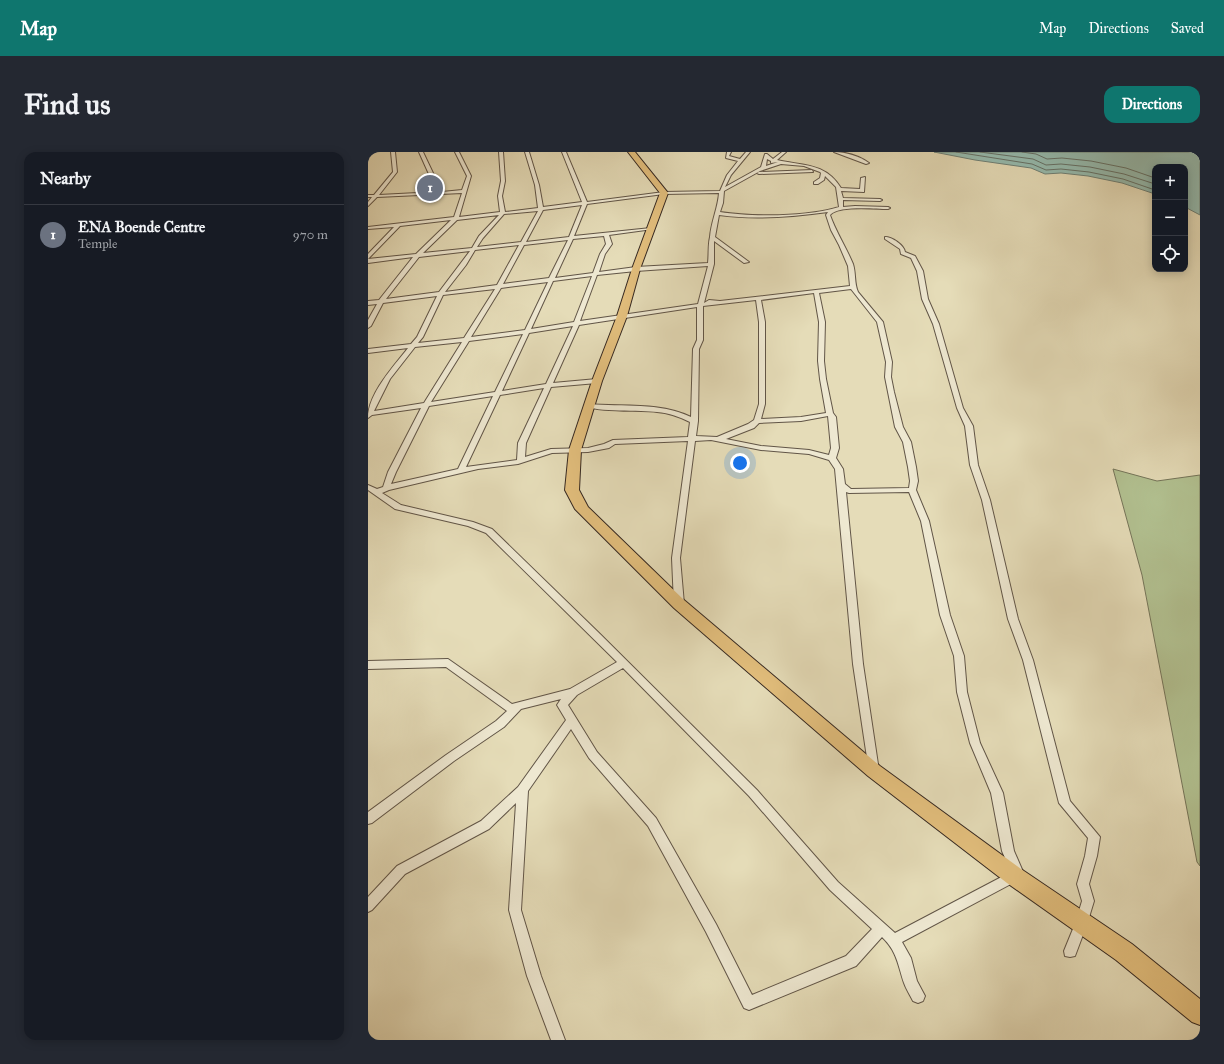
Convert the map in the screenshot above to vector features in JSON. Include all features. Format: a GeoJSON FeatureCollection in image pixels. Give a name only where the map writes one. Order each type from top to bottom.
{"type":"FeatureCollection","features":[{"type":"Feature","properties":{"kind":"main road"},"geometry":{"type":"LineString","coordinates":[[631,152],[664,193],[636,269],[622,316],[597,381],[575,450],[572,490],[582,509],[680,604],[874,771],[1017,878],[1081,924],[1124,952],[1200,1014]]}},
{"type":"Feature","properties":{"kind":"street"},"geometry":{"type":"LineString","coordinates":[[368,205],[395,172],[393,152]]}},
{"type":"Feature","properties":{"kind":"street"},"geometry":{"type":"LineString","coordinates":[[420,152],[440,193]]}},
{"type":"Feature","properties":{"kind":"street"},"geometry":{"type":"LineString","coordinates":[[368,326],[381,301],[418,255],[456,218],[469,176],[457,152]]}},
{"type":"Feature","properties":{"kind":"street"},"geometry":{"type":"LineString","coordinates":[[501,152],[503,181],[500,196],[503,213]]}},
{"type":"Feature","properties":{"kind":"street"},"geometry":{"type":"LineString","coordinates":[[382,490],[426,405],[500,287],[541,209],[537,185],[527,152]]}},
{"type":"Feature","properties":{"kind":"street"},"geometry":{"type":"LineString","coordinates":[[461,471],[572,238],[586,204],[564,152]]}},
{"type":"Feature","properties":{"kind":"street"},"geometry":{"type":"LineString","coordinates":[[729,152],[727,157],[741,162]]}},
{"type":"Feature","properties":{"kind":"street"},"geometry":{"type":"LineString","coordinates":[[680,604],[676,558],[694,421],[696,349],[700,340],[702,303],[711,264],[712,237],[723,191],[729,175],[748,152]]}},
{"type":"Feature","properties":{"kind":"street"},"geometry":{"type":"LineString","coordinates":[[764,168],[784,152]]}},
{"type":"Feature","properties":{"kind":"street"},"geometry":{"type":"LineString","coordinates":[[836,152],[860,159],[866,163]]}},
{"type":"Feature","properties":{"kind":"street"},"geometry":{"type":"LineString","coordinates":[[764,168],[766,155],[782,163],[808,166],[821,172],[835,183],[841,198],[841,208]]}},
{"type":"Feature","properties":{"kind":"street"},"geometry":{"type":"LineString","coordinates":[[368,228],[586,204],[664,193],[723,191],[751,174],[764,168],[782,163]]}},
{"type":"Feature","properties":{"kind":"street"},"geometry":{"type":"LineString","coordinates":[[751,174],[821,172]]}},
{"type":"Feature","properties":{"kind":"street"},"geometry":{"type":"LineString","coordinates":[[816,183],[822,179],[821,172]]}},
{"type":"Feature","properties":{"kind":"street"},"geometry":{"type":"LineString","coordinates":[[838,189],[862,191],[863,178]]}},
{"type":"Feature","properties":{"kind":"street"},"geometry":{"type":"LineString","coordinates":[[368,196],[394,196],[465,191]]}},
{"type":"Feature","properties":{"kind":"street"},"geometry":{"type":"LineString","coordinates":[[841,198],[874,196]]}},
{"type":"Feature","properties":{"kind":"street"},"geometry":{"type":"LineString","coordinates":[[841,198],[880,200]]}},
{"type":"Feature","properties":{"kind":"street"},"geometry":{"type":"LineString","coordinates":[[717,213],[738,216],[799,215],[841,208],[888,208]]}},
{"type":"Feature","properties":{"kind":"street"},"geometry":{"type":"LineString","coordinates":[[841,208],[831,211],[828,215],[833,230],[842,245],[851,266],[853,287],[866,307],[880,322],[889,362],[888,377],[891,392],[899,427],[907,442],[912,467],[914,481],[912,490],[925,521],[945,615],[959,656],[962,692],[975,743],[997,793],[1008,851],[1017,878],[894,940]]}},
{"type":"Feature","properties":{"kind":"street"},"geometry":{"type":"LineString","coordinates":[[368,415],[387,379],[414,346],[441,293],[474,249],[481,237],[503,213]]}},
{"type":"Feature","properties":{"kind":"street"},"geometry":{"type":"LineString","coordinates":[[368,257],[398,225]]}},
{"type":"Feature","properties":{"kind":"street"},"geometry":{"type":"LineString","coordinates":[[368,261],[651,229]]}},
{"type":"Feature","properties":{"kind":"street"},"geometry":{"type":"LineString","coordinates":[[521,461],[522,443],[550,385],[577,322],[580,308],[599,262],[609,244],[606,234]]}},
{"type":"Feature","properties":{"kind":"street"},"geometry":{"type":"LineString","coordinates":[[712,237],[746,262]]}},
{"type":"Feature","properties":{"kind":"street"},"geometry":{"type":"LineString","coordinates":[[887,238],[898,245],[903,252],[913,257],[922,276],[925,299],[936,324],[960,408],[969,426],[976,474],[986,500],[1013,619],[1028,660],[1046,726],[1058,783],[1065,803],[1094,836],[1091,856],[1083,884],[1088,901],[1081,924],[1070,951]]}},
{"type":"Feature","properties":{"kind":"street"},"geometry":{"type":"LineString","coordinates":[[368,303],[636,269],[711,264]]}},
{"type":"Feature","properties":{"kind":"street"},"geometry":{"type":"LineString","coordinates":[[368,351],[467,340],[702,303],[715,303],[816,290],[853,287]]}},
{"type":"Feature","properties":{"kind":"street"},"geometry":{"type":"LineString","coordinates":[[816,290],[822,322],[821,361],[823,379],[830,414],[833,417],[835,448],[832,458]]}},
{"type":"Feature","properties":{"kind":"street"},"geometry":{"type":"LineString","coordinates":[[719,439],[751,426],[757,421],[762,404],[762,322],[758,298]]}},
{"type":"Feature","properties":{"kind":"street"},"geometry":{"type":"LineString","coordinates":[[368,415],[497,395],[550,385],[597,381]]}},
{"type":"Feature","properties":{"kind":"street"},"geometry":{"type":"LineString","coordinates":[[589,406],[653,409],[672,412],[694,421]]}},
{"type":"Feature","properties":{"kind":"street"},"geometry":{"type":"LineString","coordinates":[[757,421],[801,419],[830,414]]}},
{"type":"Feature","properties":{"kind":"street"},"geometry":{"type":"LineString","coordinates":[[368,487],[382,490],[461,471],[521,461],[551,451],[588,450],[606,446],[613,442],[692,437],[719,439],[761,448],[809,452],[832,458],[839,469],[858,664],[874,771]]}},
{"type":"Feature","properties":{"kind":"street"},"geometry":{"type":"LineString","coordinates":[[841,485],[849,490],[912,490]]}},
{"type":"Feature","properties":{"kind":"street"},"geometry":{"type":"LineString","coordinates":[[382,490],[398,507],[470,524],[489,531],[624,663],[753,793],[834,886],[894,940],[906,963],[911,984],[918,996]]}},
{"type":"Feature","properties":{"kind":"street"},"geometry":{"type":"LineString","coordinates":[[368,665],[448,663],[511,708],[573,692],[624,663]]}},
{"type":"Feature","properties":{"kind":"street"},"geometry":{"type":"LineString","coordinates":[[573,692],[562,705],[592,756],[652,822],[711,928],[749,1003],[851,961],[881,929]]}},
{"type":"Feature","properties":{"kind":"street"},"geometry":{"type":"LineString","coordinates":[[368,819],[450,758],[500,724],[518,706]]}},
{"type":"Feature","properties":{"kind":"street"},"geometry":{"type":"LineString","coordinates":[[368,906],[401,870],[486,825],[522,790],[572,721]]}},
{"type":"Feature","properties":{"kind":"street"},"geometry":{"type":"LineString","coordinates":[[522,790],[515,910],[534,976],[558,1040]]}},
{"type":"Feature","properties":{"kind":"green space"},"geometry":{"type":"Polygon","coordinates":[[[1113,469],[1157,481],[1200,475],[1200,866],[1197,862],[1142,575],[1113,469]]]}},
{"type":"Feature","properties":{"kind":"water"},"geometry":{"type":"Polygon","coordinates":[[[934,152],[1200,152],[1200,215],[1188,209],[1188,164],[1152,164],[1152,193],[1122,183],[1088,176],[1061,173],[1045,174],[1031,168],[975,160],[934,152]]]}},
{"type":"Feature","properties":{"kind":"place","name":"ENA Boende Centre"},"geometry":{"type":"Point","coordinates":[430,188]}}]}
